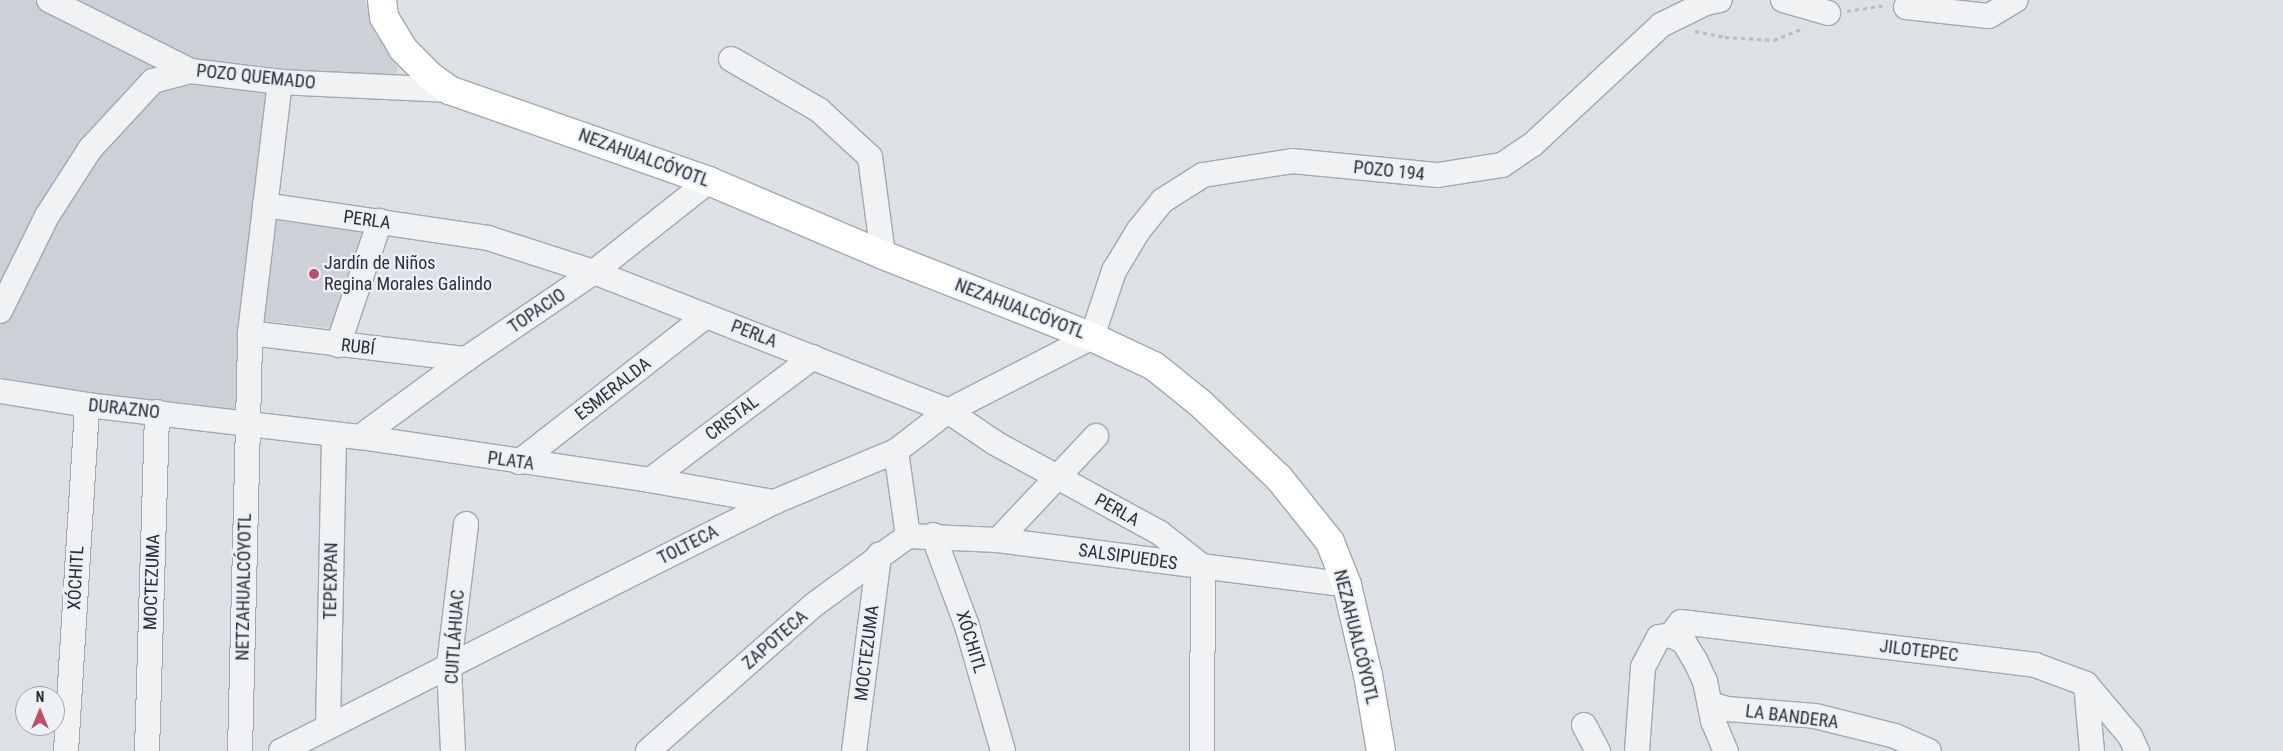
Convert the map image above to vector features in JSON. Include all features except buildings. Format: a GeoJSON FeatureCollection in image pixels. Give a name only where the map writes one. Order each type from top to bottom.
{"type":"FeatureCollection","features":[{"type":"Feature","properties":{"kind":"main road","name":"NEZAHUALCÓYOTL"},"geometry":{"type":"LineString","coordinates":[[382,0],[384,17],[403,49],[430,76],[449,90],[709,180],[883,255],[1092,337],[1154,366],[1200,403],[1279,478],[1330,542],[1347,585],[1368,675],[1381,751]]}},
{"type":"Feature","properties":{"kind":"street","name":"POZO QUEMADO"},"geometry":{"type":"LineString","coordinates":[[49,0],[191,71],[280,82],[449,90]]}},
{"type":"Feature","properties":{"kind":"street","name":"POZO 194"},"geometry":{"type":"LineString","coordinates":[[1092,337],[1114,270],[1138,231],[1162,201],[1203,176],[1292,161],[1438,176],[1502,165],[1532,145],[1661,25],[1706,3],[1720,0]]}},
{"type":"Feature","properties":{"kind":"street"},"geometry":{"type":"LineString","coordinates":[[1783,0],[1828,13]]}},
{"type":"Feature","properties":{"kind":"street"},"geometry":{"type":"LineString","coordinates":[[1906,7],[1989,16],[2016,0]]}},
{"type":"Feature","properties":{"kind":"street"},"geometry":{"type":"LineString","coordinates":[[731,59],[819,110],[870,157],[883,255]]}},
{"type":"Feature","properties":{"kind":"street"},"geometry":{"type":"LineString","coordinates":[[0,311],[47,216],[90,149],[153,81],[191,71]]}},
{"type":"Feature","properties":{"kind":"street","name":"NETZAHUALCÓYOTL"},"geometry":{"type":"LineString","coordinates":[[240,751],[250,333],[280,82]]}},
{"type":"Feature","properties":{"kind":"street","name":"TOPACIO"},"geometry":{"type":"LineString","coordinates":[[360,437],[466,359],[594,272],[709,180]]}},
{"type":"Feature","properties":{"kind":"street","name":"PERLA"},"geometry":{"type":"LineString","coordinates":[[265,205],[488,238],[594,272],[948,411],[995,443],[1160,533],[1203,567]]}},
{"type":"Feature","properties":{"kind":"street"},"geometry":{"type":"LineString","coordinates":[[338,345],[380,221]]}},
{"type":"Feature","properties":{"kind":"street","name":"ESMERALDA"},"geometry":{"type":"LineString","coordinates":[[519,462],[706,316]]}},
{"type":"Feature","properties":{"kind":"street","name":"RUBÍ"},"geometry":{"type":"LineString","coordinates":[[250,333],[466,359]]}},
{"type":"Feature","properties":{"kind":"street","name":"TOLTECA"},"geometry":{"type":"LineString","coordinates":[[281,751],[305,745],[328,726],[774,502],[896,451],[948,411],[1092,337]]}},
{"type":"Feature","properties":{"kind":"street","name":"CRISTAL"},"geometry":{"type":"LineString","coordinates":[[650,480],[813,357]]}},
{"type":"Feature","properties":{"kind":"street","name":"DURAZNO"},"geometry":{"type":"LineString","coordinates":[[0,391],[87,405],[248,423]]}},
{"type":"Feature","properties":{"kind":"street","name":"XÓCHITL"},"geometry":{"type":"LineString","coordinates":[[66,751],[87,405]]}},
{"type":"Feature","properties":{"kind":"street","name":"MOCTEZUMA"},"geometry":{"type":"LineString","coordinates":[[148,751],[158,412]]}},
{"type":"Feature","properties":{"kind":"street","name":"PLATA"},"geometry":{"type":"LineString","coordinates":[[248,423],[334,436],[360,437],[650,480],[774,502]]}},
{"type":"Feature","properties":{"kind":"street","name":"TEPEXPAN"},"geometry":{"type":"LineString","coordinates":[[328,726],[334,436]]}},
{"type":"Feature","properties":{"kind":"street"},"geometry":{"type":"LineString","coordinates":[[998,540],[1096,436]]}},
{"type":"Feature","properties":{"kind":"street"},"geometry":{"type":"LineString","coordinates":[[896,451],[908,536]]}},
{"type":"Feature","properties":{"kind":"street","name":"CUITLÁHUAC"},"geometry":{"type":"LineString","coordinates":[[453,742],[449,665],[466,524]]}},
{"type":"Feature","properties":{"kind":"street","name":"SALSIPUEDES"},"geometry":{"type":"LineString","coordinates":[[908,536],[933,535],[998,540],[1347,585]]}},
{"type":"Feature","properties":{"kind":"street","name":"XÓCHITL"},"geometry":{"type":"LineString","coordinates":[[933,535],[967,626],[1003,751]]}},
{"type":"Feature","properties":{"kind":"street","name":"ZAPOTECA"},"geometry":{"type":"LineString","coordinates":[[648,751],[815,604],[879,555],[908,536]]}},
{"type":"Feature","properties":{"kind":"street","name":"MOCTEZUMA"},"geometry":{"type":"LineString","coordinates":[[854,751],[879,555]]}},
{"type":"Feature","properties":{"kind":"street"},"geometry":{"type":"LineString","coordinates":[[1202,751],[1203,567]]}},
{"type":"Feature","properties":{"kind":"street","name":"JILOTEPEC"},"geometry":{"type":"LineString","coordinates":[[1671,635],[1681,622],[2036,665],[2086,684],[2130,736],[2137,751]]}},
{"type":"Feature","properties":{"kind":"street"},"geometry":{"type":"LineString","coordinates":[[1637,751],[1643,667],[1659,637],[1671,635],[1684,642],[1705,681],[1713,721],[1726,751]]}},
{"type":"Feature","properties":{"kind":"street"},"geometry":{"type":"LineString","coordinates":[[2086,684],[2092,751]]}},
{"type":"Feature","properties":{"kind":"street","name":"LA BANDERA"},"geometry":{"type":"LineString","coordinates":[[1710,704],[1727,709],[1815,716],[1894,736],[1929,751]]}},
{"type":"Feature","properties":{"kind":"street"},"geometry":{"type":"LineString","coordinates":[[1584,725],[1598,751]]}},
{"type":"Feature","properties":{"kind":"path"},"geometry":{"type":"LineString","coordinates":[[1661,25],[1725,37],[1774,40],[1791,35],[1828,13],[1874,6],[1906,7]]}},
{"type":"Feature","properties":{"kind":"shaded area"},"geometry":{"type":"Polygon","coordinates":[[[0,0],[365,0],[374,28],[398,68],[396,76],[286,70],[236,410],[92,394],[0,377],[0,0]]]}},
{"type":"Feature","properties":{"kind":"shaded area","name":"Jardín de Niños Regina Morales Galindo"},"geometry":{"type":"Polygon","coordinates":[[[277,210],[374,227],[340,329],[264,321],[277,210]]]}},
{"type":"Feature","properties":{"kind":"place","name":"Jardín de Niños Regina Morales Galindo"},"geometry":{"type":"Point","coordinates":[314,274]}}]}
